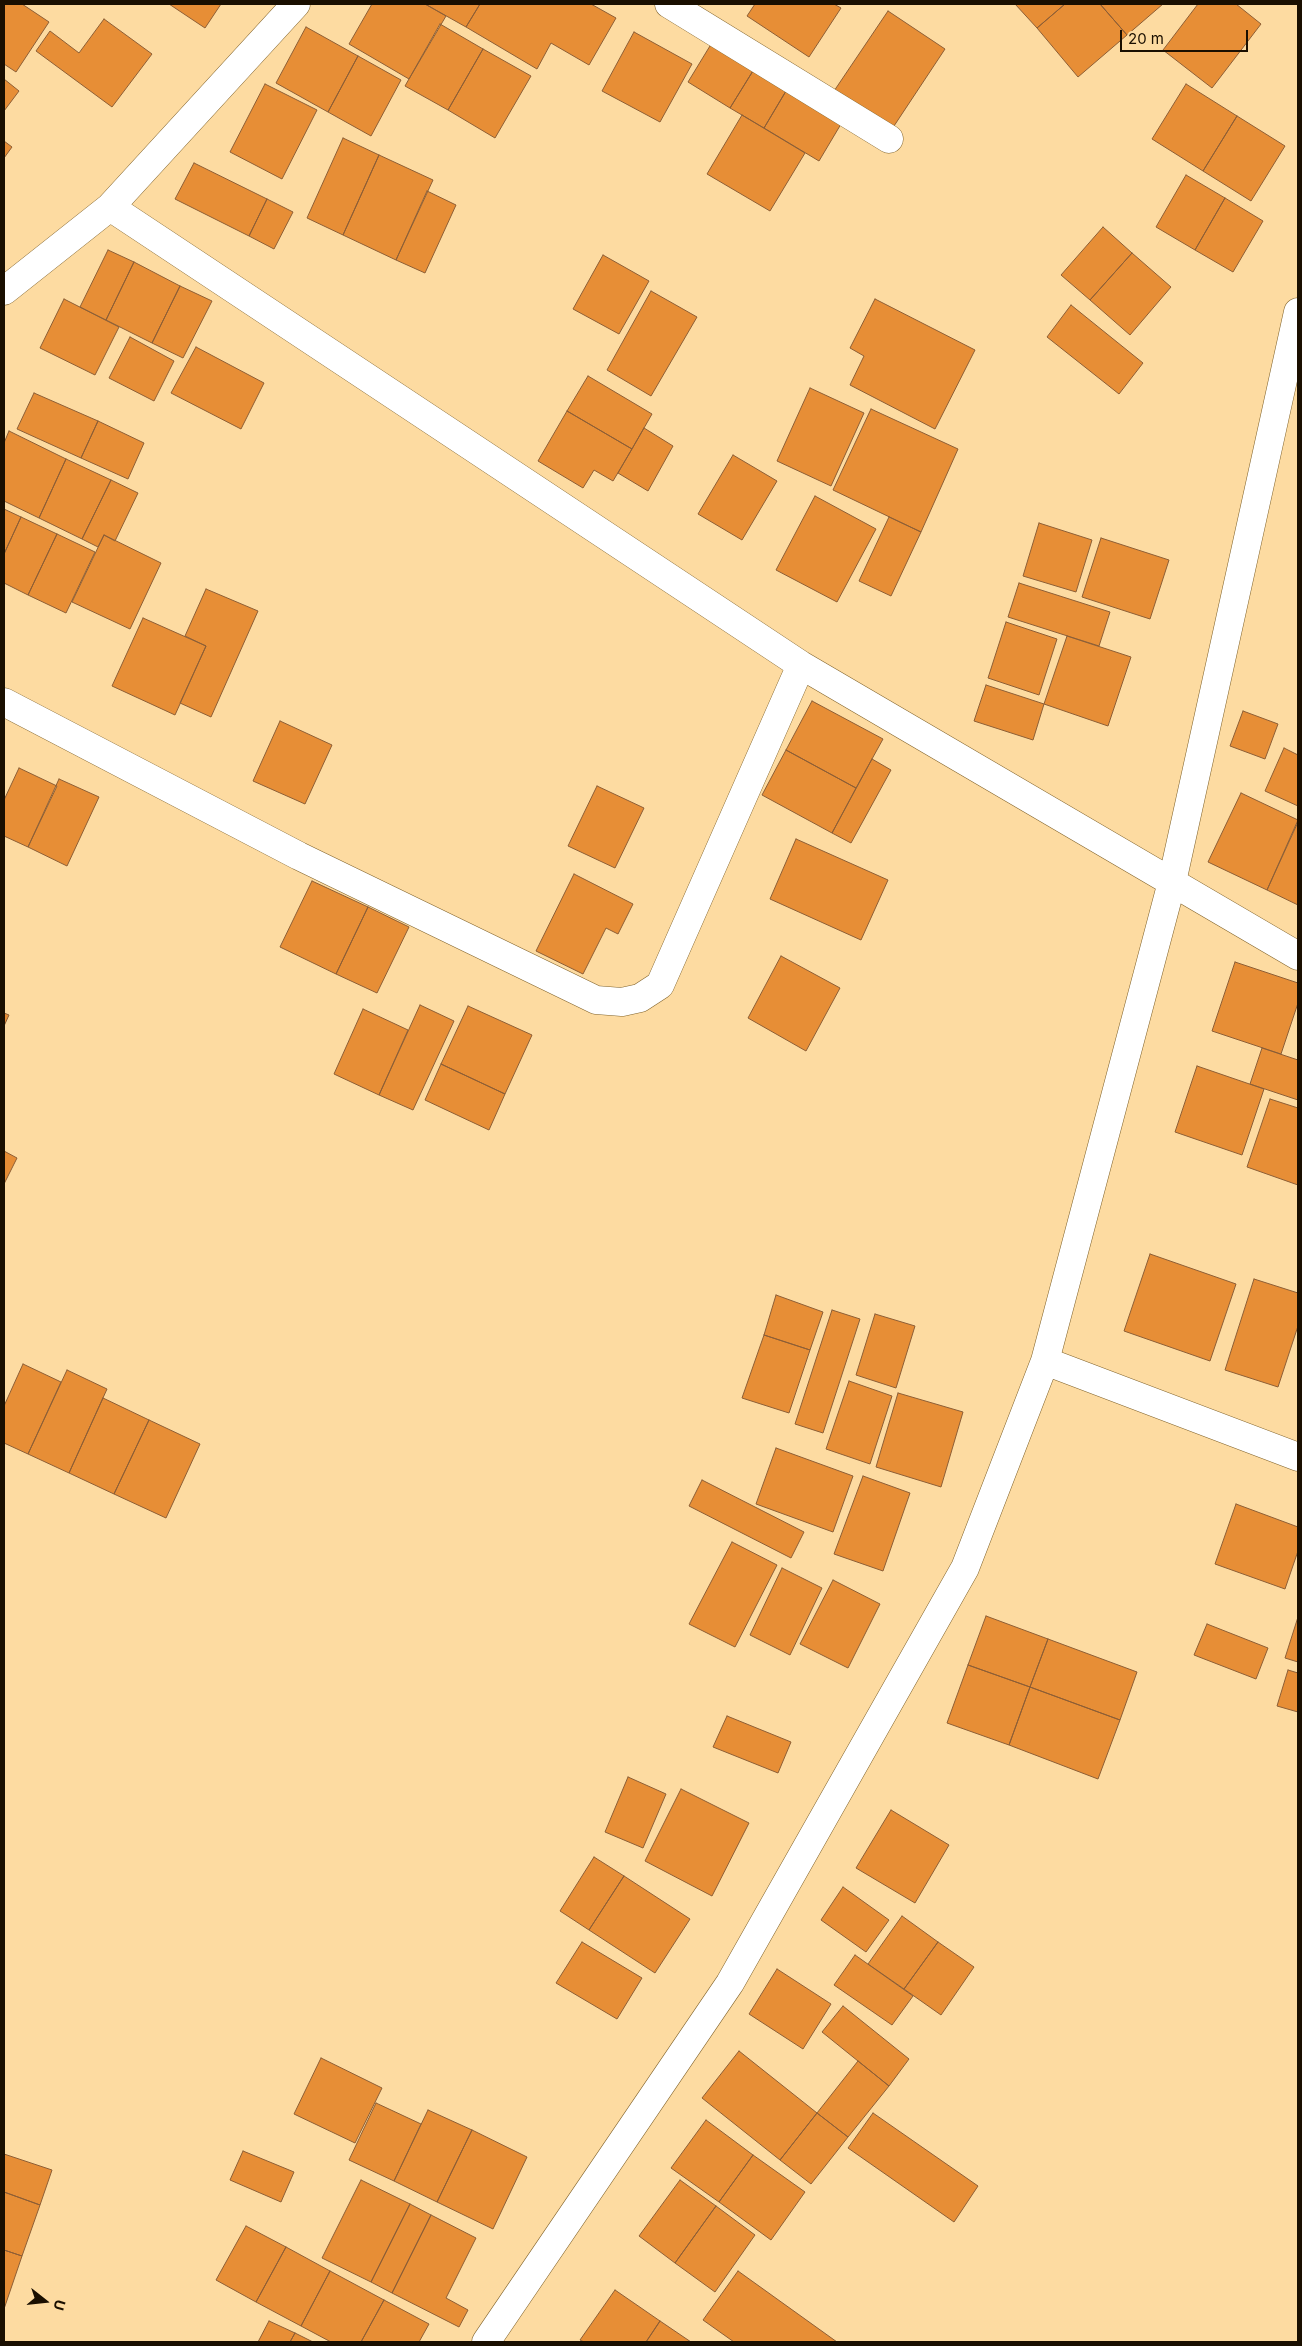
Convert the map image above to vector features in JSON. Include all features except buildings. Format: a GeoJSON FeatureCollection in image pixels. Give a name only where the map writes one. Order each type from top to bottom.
{"type":"FeatureCollection","features":[{"type":"Feature","properties":{"kind":"street"},"geometry":{"type":"LineString","coordinates":[[4,291],[110,207],[296,4]]}},
{"type":"Feature","properties":{"kind":"street"},"geometry":{"type":"LineString","coordinates":[[669,4],[889,139]]}},
{"type":"Feature","properties":{"kind":"street"},"geometry":{"type":"LineString","coordinates":[[110,207],[801,665],[1298,956]]}},
{"type":"Feature","properties":{"kind":"street"},"geometry":{"type":"LineString","coordinates":[[486,2342],[734,1975],[965,1568],[1045,1361],[1172,882],[1298,312]]}},
{"type":"Feature","properties":{"kind":"street"},"geometry":{"type":"LineString","coordinates":[[4,702],[299,856],[596,1000],[622,1002],[640,998],[660,985],[801,665]]}},
{"type":"Feature","properties":{"kind":"street"},"geometry":{"type":"LineString","coordinates":[[1045,1361],[1298,1457]]}}]}
